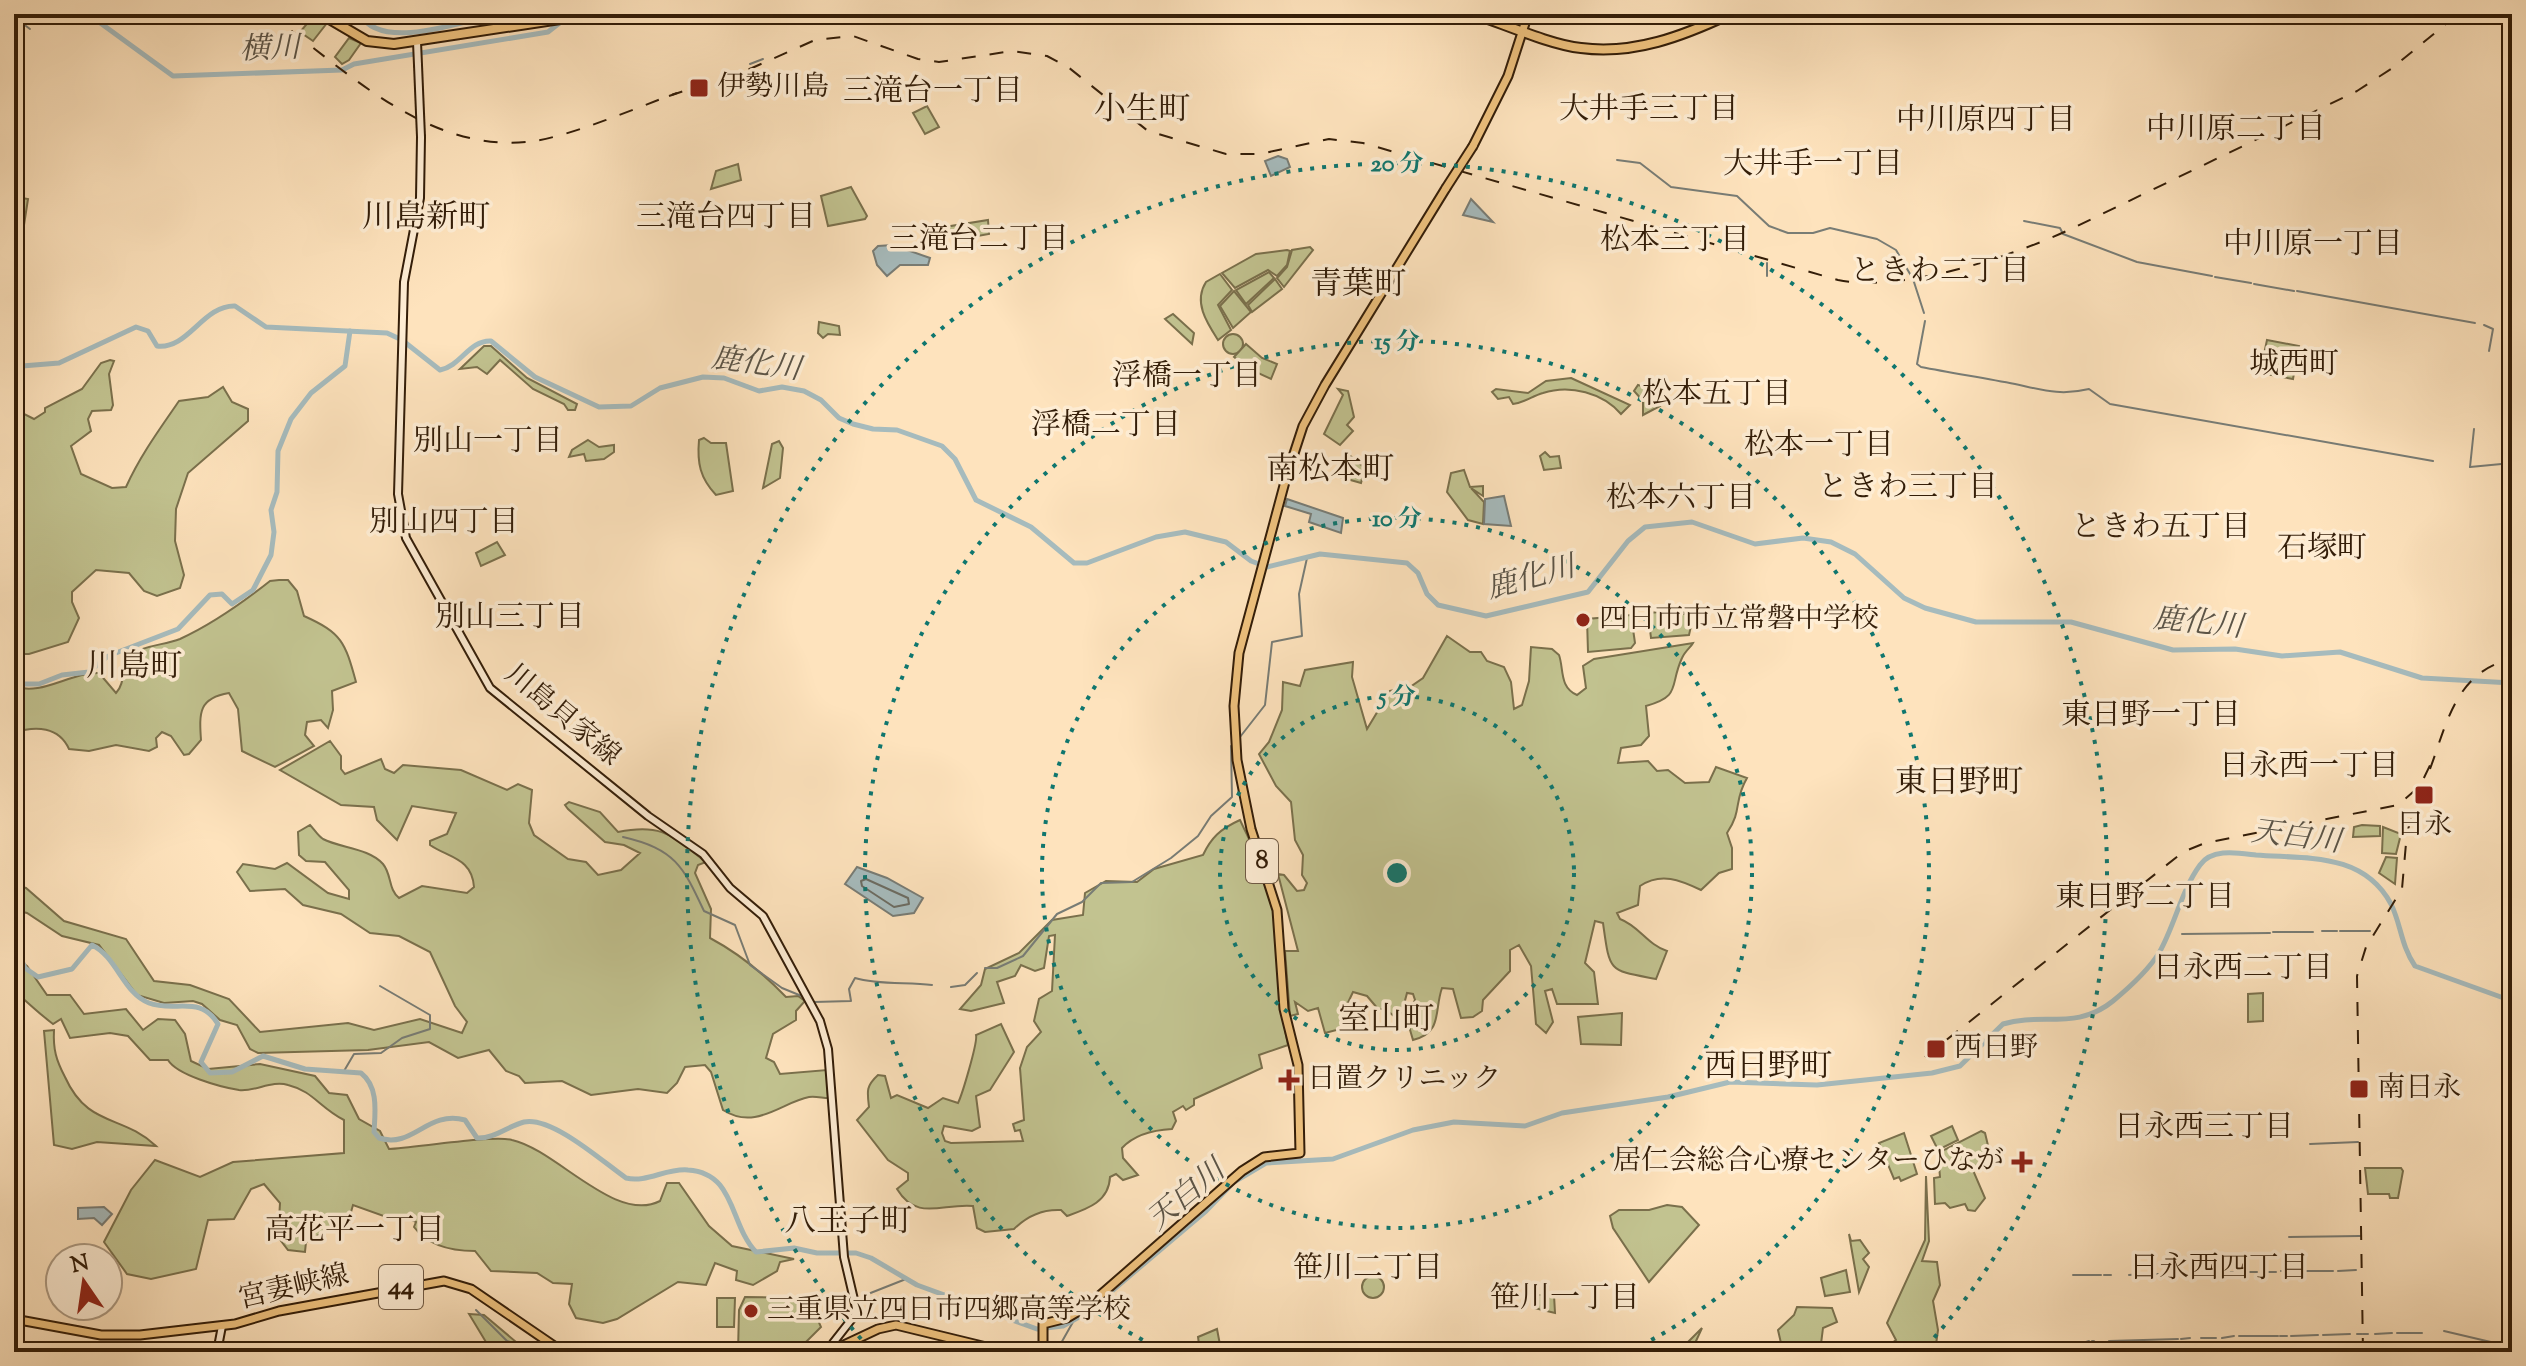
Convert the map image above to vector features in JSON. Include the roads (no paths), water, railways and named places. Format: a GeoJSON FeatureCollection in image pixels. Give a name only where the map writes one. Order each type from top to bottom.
{"type":"FeatureCollection","features":[{"type":"Feature","properties":{"kind":"highway"},"geometry":{"type":"LineString","coordinates":[[321,14],[367,41],[418,45],[580,16],[626,14]]}},
{"type":"Feature","properties":{"kind":"highway"},"geometry":{"type":"LineString","coordinates":[[1474,14],[1526,22],[1578,48],[1631,50],[1730,14]]}},
{"type":"Feature","properties":{"kind":"main road","name":"8"},"geometry":{"type":"LineString","coordinates":[[1043,1352],[1043,1328],[1089,1305],[1243,1170],[1275,1154],[1300,1153],[1298,1065],[1284,1009],[1277,910],[1244,803],[1235,737],[1239,653],[1296,443],[1315,401],[1473,146],[1510,73],[1526,22]]}},
{"type":"Feature","properties":{"kind":"main road","name":"川島貝家線"},"geometry":{"type":"LineString","coordinates":[[418,45],[420,198],[404,282],[398,494],[401,525],[480,673],[501,699],[648,816],[703,854],[730,888],[768,922],[811,1002],[828,1049],[844,1257],[855,1315],[833,1343],[832,1351]]}},
{"type":"Feature","properties":{"kind":"main road","name":"8"},"geometry":{"type":"LineString","coordinates":[[1473,146],[1510,73]]}},
{"type":"Feature","properties":{"kind":"main road","name":"宮妻峡線"},"geometry":{"type":"LineString","coordinates":[[14,1319],[122,1336],[222,1326],[279,1311],[450,1281],[471,1289],[563,1352]]}},
{"type":"Feature","properties":{"kind":"main road"},"geometry":{"type":"LineString","coordinates":[[832,1351],[874,1330],[896,1325],[1007,1352]]}},
{"type":"Feature","properties":{"kind":"main road"},"geometry":{"type":"LineString","coordinates":[[217,1352],[222,1326]]}},
{"type":"Feature","properties":{"kind":"water"},"geometry":{"type":"Polygon","coordinates":[[[1278,156],[1287,159],[1290,167],[1271,176],[1265,161],[1278,156]]]}},
{"type":"Feature","properties":{"kind":"water"},"geometry":{"type":"Polygon","coordinates":[[[1471,199],[1493,222],[1463,215],[1471,199]]]}},
{"type":"Feature","properties":{"kind":"water"},"geometry":{"type":"Polygon","coordinates":[[[893,245],[930,258],[928,265],[900,265],[887,276],[877,265],[873,251],[878,246],[893,245]]]}},
{"type":"Feature","properties":{"kind":"water"},"geometry":{"type":"Polygon","coordinates":[[[1504,496],[1511,526],[1484,524],[1485,499],[1504,496]]]}},
{"type":"Feature","properties":{"kind":"water"},"geometry":{"type":"Polygon","coordinates":[[[1287,499],[1343,518],[1341,533],[1309,522],[1311,514],[1285,506],[1287,499]]]}},
{"type":"Feature","properties":{"kind":"water"},"geometry":{"type":"Polygon","coordinates":[[[857,867],[887,878],[923,898],[914,913],[893,916],[845,884],[857,867]]]}},
{"type":"Feature","properties":{"kind":"water"},"geometry":{"type":"Polygon","coordinates":[[[104,1207],[112,1214],[102,1225],[94,1218],[78,1219],[78,1208],[104,1207]]]}},
{"type":"Feature","properties":{"kind":"waterway","name":"横川"},"geometry":{"type":"LineString","coordinates":[[88,14],[173,76],[342,70],[354,64],[548,32],[562,21]]}},
{"type":"Feature","properties":{"kind":"waterway"},"geometry":{"type":"LineString","coordinates":[[360,14],[370,25],[403,33],[443,28],[496,14]]}},
{"type":"Feature","properties":{"kind":"waterway"},"geometry":{"type":"LineString","coordinates":[[1570,14],[1609,22],[1661,14]]}},
{"type":"Feature","properties":{"kind":"waterway"},"geometry":{"type":"LineString","coordinates":[[14,17],[30,29]]}},
{"type":"Feature","properties":{"kind":"waterway"},"geometry":{"type":"LineString","coordinates":[[750,64],[763,59]]}},
{"type":"Feature","properties":{"kind":"waterway"},"geometry":{"type":"LineString","coordinates":[[1617,160],[1640,163],[1671,187],[1737,196],[1769,226],[1788,233],[1813,233],[1830,228],[1877,239],[1896,250],[1913,279],[1924,313]]}},
{"type":"Feature","properties":{"kind":"waterway"},"geometry":{"type":"LineString","coordinates":[[2024,221],[2060,228],[2063,234],[2137,262],[2212,276]]}},
{"type":"Feature","properties":{"kind":"waterway"},"geometry":{"type":"LineString","coordinates":[[1767,263],[1767,276]]}},
{"type":"Feature","properties":{"kind":"waterway"},"geometry":{"type":"LineString","coordinates":[[2215,277],[2251,283]]}},
{"type":"Feature","properties":{"kind":"waterway"},"geometry":{"type":"LineString","coordinates":[[2254,284],[2294,291]]}},
{"type":"Feature","properties":{"kind":"waterway"},"geometry":{"type":"LineString","coordinates":[[2297,291],[2475,323]]}},
{"type":"Feature","properties":{"kind":"waterway","name":"鹿化川"},"geometry":{"type":"LineString","coordinates":[[14,371],[22,366],[59,363],[136,327],[148,331],[157,346],[168,345],[187,335],[214,312],[235,306],[266,327],[387,333],[402,340],[440,370],[454,364],[477,345],[491,341],[535,377],[599,407],[631,406],[660,388],[703,377],[724,378],[759,391],[782,387],[804,391],[821,400],[839,418],[853,424],[897,430],[942,446],[955,459],[976,500],[1031,527],[1074,563],[1087,563],[1156,537],[1185,532],[1226,542],[1251,561],[1267,567],[1320,554],[1407,563],[1418,573],[1427,594],[1438,605],[1486,616],[1588,592],[1628,541],[1645,527],[1692,522],[1755,544],[1803,538],[1831,542],[1855,554],[1904,598],[1925,608],[1976,622],[2071,622],[2173,650],[2235,649],[2282,656],[2340,652],[2422,678],[2512,683]]}},
{"type":"Feature","properties":{"kind":"waterway"},"geometry":{"type":"LineString","coordinates":[[1925,321],[1917,364],[1921,367],[2052,391],[2089,389],[2110,404],[2433,461]]}},
{"type":"Feature","properties":{"kind":"waterway"},"geometry":{"type":"LineString","coordinates":[[2484,325],[2493,329],[2489,351]]}},
{"type":"Feature","properties":{"kind":"waterway"},"geometry":{"type":"LineString","coordinates":[[14,684],[39,684],[62,675],[89,672],[108,656],[178,629],[210,595],[222,594],[232,604],[253,590],[271,555],[274,532],[271,510],[277,492],[278,451],[291,419],[311,393],[345,366],[350,331]]}},
{"type":"Feature","properties":{"kind":"waterway"},"geometry":{"type":"LineString","coordinates":[[2470,467],[2474,429]]}},
{"type":"Feature","properties":{"kind":"waterway"},"geometry":{"type":"LineString","coordinates":[[2470,467],[2512,463]]}},
{"type":"Feature","properties":{"kind":"waterway"},"geometry":{"type":"LineString","coordinates":[[1240,737],[1265,705],[1272,642],[1302,636],[1299,594],[1307,558]]}},
{"type":"Feature","properties":{"kind":"waterway"},"geometry":{"type":"LineString","coordinates":[[985,968],[997,968],[1023,956],[1057,914],[1082,902],[1101,883],[1132,882],[1171,858],[1198,836],[1211,816],[1232,797],[1231,746]]}},
{"type":"Feature","properties":{"kind":"waterway"},"geometry":{"type":"LineString","coordinates":[[623,837],[655,847],[666,854],[683,871],[704,911],[735,925],[750,965],[782,988],[804,997]]}},
{"type":"Feature","properties":{"kind":"waterway","name":"天白川"},"geometry":{"type":"LineString","coordinates":[[14,943],[25,968],[38,977],[72,969],[92,945],[108,958],[140,998],[159,1006],[203,1009],[218,1024],[201,1062],[210,1073],[232,1072],[263,1056],[305,1069],[361,1073],[371,1085],[375,1109],[374,1132],[379,1138],[401,1138],[440,1120],[452,1118],[465,1120],[477,1138],[524,1122],[549,1126],[626,1178],[641,1179],[680,1170],[704,1173],[723,1190],[747,1241],[756,1252],[794,1248],[817,1253],[856,1253],[871,1258],[917,1285],[1037,1329],[1063,1326],[1086,1313],[1206,1211],[1234,1182],[1266,1163],[1333,1159],[1413,1130],[1454,1122],[1525,1126],[1562,1113],[1668,1097],[1730,1082],[1817,1085],[1932,1073],[1960,1066],[2003,1024],[2086,1016],[2113,1001],[2144,973],[2165,942],[2193,875],[2205,860],[2218,854],[2313,859],[2349,867],[2379,887],[2391,904],[2415,966],[2512,1001]]}},
{"type":"Feature","properties":{"kind":"waterway"},"geometry":{"type":"LineString","coordinates":[[2322,931],[2337,931]]}},
{"type":"Feature","properties":{"kind":"waterway"},"geometry":{"type":"LineString","coordinates":[[2340,931],[2370,931]]}},
{"type":"Feature","properties":{"kind":"waterway"},"geometry":{"type":"LineString","coordinates":[[2273,932],[2313,932]]}},
{"type":"Feature","properties":{"kind":"waterway"},"geometry":{"type":"LineString","coordinates":[[2182,934],[2270,933]]}},
{"type":"Feature","properties":{"kind":"waterway"},"geometry":{"type":"LineString","coordinates":[[951,987],[965,985],[977,973]]}},
{"type":"Feature","properties":{"kind":"waterway"},"geometry":{"type":"LineString","coordinates":[[814,1002],[851,1001],[849,989],[855,978],[932,985]]}},
{"type":"Feature","properties":{"kind":"waterway"},"geometry":{"type":"LineString","coordinates":[[344,1071],[354,1054],[381,1053],[402,1038],[430,1029],[430,1015],[380,986]]}},
{"type":"Feature","properties":{"kind":"waterway"},"geometry":{"type":"LineString","coordinates":[[2310,1144],[2358,1142]]}},
{"type":"Feature","properties":{"kind":"waterway"},"geometry":{"type":"LineString","coordinates":[[2289,1237],[2360,1236]]}},
{"type":"Feature","properties":{"kind":"waterway"},"geometry":{"type":"LineString","coordinates":[[2338,1271],[2356,1270]]}},
{"type":"Feature","properties":{"kind":"waterway"},"geometry":{"type":"LineString","coordinates":[[2281,1271],[2333,1271]]}},
{"type":"Feature","properties":{"kind":"waterway"},"geometry":{"type":"LineString","coordinates":[[2171,1274],[2200,1272]]}},
{"type":"Feature","properties":{"kind":"waterway"},"geometry":{"type":"LineString","coordinates":[[2204,1272],[2223,1272]]}},
{"type":"Feature","properties":{"kind":"waterway"},"geometry":{"type":"LineString","coordinates":[[2228,1272],[2233,1272]]}},
{"type":"Feature","properties":{"kind":"waterway"},"geometry":{"type":"LineString","coordinates":[[2238,1272],[2257,1272]]}},
{"type":"Feature","properties":{"kind":"waterway"},"geometry":{"type":"LineString","coordinates":[[2262,1272],[2276,1272]]}},
{"type":"Feature","properties":{"kind":"waterway"},"geometry":{"type":"LineString","coordinates":[[2129,1275],[2141,1274]]}},
{"type":"Feature","properties":{"kind":"waterway"},"geometry":{"type":"LineString","coordinates":[[2143,1274],[2148,1274]]}},
{"type":"Feature","properties":{"kind":"waterway"},"geometry":{"type":"LineString","coordinates":[[2153,1274],[2169,1274]]}},
{"type":"Feature","properties":{"kind":"waterway"},"geometry":{"type":"LineString","coordinates":[[2073,1275],[2101,1275]]}},
{"type":"Feature","properties":{"kind":"waterway"},"geometry":{"type":"LineString","coordinates":[[2104,1275],[2111,1275]]}},
{"type":"Feature","properties":{"kind":"waterway"},"geometry":{"type":"LineString","coordinates":[[858,1305],[868,1294],[906,1279]]}},
{"type":"Feature","properties":{"kind":"waterway"},"geometry":{"type":"LineString","coordinates":[[476,1310],[507,1341],[539,1352]]}},
{"type":"Feature","properties":{"kind":"waterway"},"geometry":{"type":"LineString","coordinates":[[840,1340],[860,1312]]}},
{"type":"Feature","properties":{"kind":"waterway"},"geometry":{"type":"LineString","coordinates":[[1060,1345],[1073,1322]]}},
{"type":"Feature","properties":{"kind":"waterway"},"geometry":{"type":"LineString","coordinates":[[2444,1331],[2512,1347]]}},
{"type":"Feature","properties":{"kind":"waterway"},"geometry":{"type":"LineString","coordinates":[[2375,1334],[2392,1333]]}},
{"type":"Feature","properties":{"kind":"waterway"},"geometry":{"type":"LineString","coordinates":[[2397,1333],[2422,1333]]}},
{"type":"Feature","properties":{"kind":"waterway"},"geometry":{"type":"LineString","coordinates":[[2323,1335],[2350,1334]]}},
{"type":"Feature","properties":{"kind":"waterway"},"geometry":{"type":"LineString","coordinates":[[2357,1334],[2362,1334]]}},
{"type":"Feature","properties":{"kind":"waterway"},"geometry":{"type":"LineString","coordinates":[[2363,1334],[2368,1334]]}},
{"type":"Feature","properties":{"kind":"waterway"},"geometry":{"type":"LineString","coordinates":[[2291,1336],[2318,1335]]}},
{"type":"Feature","properties":{"kind":"waterway"},"geometry":{"type":"LineString","coordinates":[[2222,1338],[2234,1336]]}},
{"type":"Feature","properties":{"kind":"waterway"},"geometry":{"type":"LineString","coordinates":[[2239,1336],[2278,1336]]}},
{"type":"Feature","properties":{"kind":"waterway"},"geometry":{"type":"LineString","coordinates":[[2280,1336],[2287,1336]]}},
{"type":"Feature","properties":{"kind":"waterway"},"geometry":{"type":"LineString","coordinates":[[2181,1339],[2190,1338]]}},
{"type":"Feature","properties":{"kind":"waterway"},"geometry":{"type":"LineString","coordinates":[[2201,1338],[2216,1338]]}},
{"type":"Feature","properties":{"kind":"waterway"},"geometry":{"type":"LineString","coordinates":[[2109,1341],[2178,1339]]}},
{"type":"Feature","properties":{"kind":"waterway"},"geometry":{"type":"LineString","coordinates":[[2077,1345],[2089,1341]]}},
{"type":"Feature","properties":{"kind":"railway"},"geometry":{"type":"LineString","coordinates":[[269,14],[388,102],[454,134],[489,141],[542,140],[602,122],[677,93]]}},
{"type":"Feature","properties":{"kind":"railway"},"geometry":{"type":"LineString","coordinates":[[669,96],[752,68],[815,40],[853,36],[918,59],[939,62],[1012,51],[1047,56],[1068,67],[1148,131],[1226,154],[1260,154],[1329,139],[1363,143],[1838,280],[1864,283],[1925,277],[1990,260],[2049,239],[2357,91],[2391,69],[2458,14]]}},
{"type":"Feature","properties":{"kind":"railway"},"geometry":{"type":"LineString","coordinates":[[2430,769],[2456,701],[2466,687],[2493,665],[2512,659]]}},
{"type":"Feature","properties":{"kind":"railway"},"geometry":{"type":"LineString","coordinates":[[1925,1057],[2183,852],[2205,843],[2398,805],[2420,786],[2433,759]]}},
{"type":"Feature","properties":{"kind":"railway"},"geometry":{"type":"LineString","coordinates":[[2363,1352],[2357,976],[2366,947],[2402,889],[2407,832],[2421,790]]}},
{"type":"Feature","properties":{"kind":"place","name":"伊勢川島"},"geometry":{"type":"Point","coordinates":[699,88]}},
{"type":"Feature","properties":{"kind":"place","name":"四日市市立常磐中学校"},"geometry":{"type":"Point","coordinates":[1583,620]}},
{"type":"Feature","properties":{"kind":"place","name":"日永"},"geometry":{"type":"Point","coordinates":[2424,795]}},
{"type":"Feature","properties":{"kind":"place","name":"西日野"},"geometry":{"type":"Point","coordinates":[1936,1049]}},
{"type":"Feature","properties":{"kind":"place","name":"日置クリニック"},"geometry":{"type":"Point","coordinates":[1289,1080]}},
{"type":"Feature","properties":{"kind":"place","name":"南日永"},"geometry":{"type":"Point","coordinates":[2359,1089]}},
{"type":"Feature","properties":{"kind":"place","name":"居仁会総合心療センターひなが"},"geometry":{"type":"Point","coordinates":[2022,1162]}},
{"type":"Feature","properties":{"kind":"place","name":"三重県立四日市四郷高等学校"},"geometry":{"type":"Point","coordinates":[751,1311]}},
{"type":"Feature","properties":{"kind":"district","name":"三滝台一丁目"},"geometry":{"type":"Point","coordinates":[933,92]}},
{"type":"Feature","properties":{"kind":"district","name":"大井手三丁目"},"geometry":{"type":"Point","coordinates":[1649,110]}},
{"type":"Feature","properties":{"kind":"district","name":"小生町"},"geometry":{"type":"Point","coordinates":[1142,111]}},
{"type":"Feature","properties":{"kind":"district","name":"中川原四丁目"},"geometry":{"type":"Point","coordinates":[1986,121]}},
{"type":"Feature","properties":{"kind":"district","name":"中川原二丁目"},"geometry":{"type":"Point","coordinates":[2236,130]}},
{"type":"Feature","properties":{"kind":"district","name":"大井手一丁目"},"geometry":{"type":"Point","coordinates":[1813,165]}},
{"type":"Feature","properties":{"kind":"district","name":"三滝台四丁目"},"geometry":{"type":"Point","coordinates":[726,218]}},
{"type":"Feature","properties":{"kind":"district","name":"川島新町"},"geometry":{"type":"Point","coordinates":[426,219]}},
{"type":"Feature","properties":{"kind":"district","name":"三滝台二丁目"},"geometry":{"type":"Point","coordinates":[979,240]}},
{"type":"Feature","properties":{"kind":"district","name":"松本三丁目"},"geometry":{"type":"Point","coordinates":[1675,241]}},
{"type":"Feature","properties":{"kind":"district","name":"中川原一丁目"},"geometry":{"type":"Point","coordinates":[2313,245]}},
{"type":"Feature","properties":{"kind":"district","name":"ときわ二丁目"},"geometry":{"type":"Point","coordinates":[1940,272]}},
{"type":"Feature","properties":{"kind":"district","name":"青葉町"},"geometry":{"type":"Point","coordinates":[1358,286]}},
{"type":"Feature","properties":{"kind":"district","name":"城西町"},"geometry":{"type":"Point","coordinates":[2294,365]}},
{"type":"Feature","properties":{"kind":"district","name":"浮橋一丁目"},"geometry":{"type":"Point","coordinates":[1187,377]}},
{"type":"Feature","properties":{"kind":"district","name":"松本五丁目"},"geometry":{"type":"Point","coordinates":[1717,395]}},
{"type":"Feature","properties":{"kind":"district","name":"浮橋二丁目"},"geometry":{"type":"Point","coordinates":[1106,426]}},
{"type":"Feature","properties":{"kind":"district","name":"別山一丁目"},"geometry":{"type":"Point","coordinates":[488,442]}},
{"type":"Feature","properties":{"kind":"district","name":"松本一丁目"},"geometry":{"type":"Point","coordinates":[1819,446]}},
{"type":"Feature","properties":{"kind":"district","name":"南松本町"},"geometry":{"type":"Point","coordinates":[1330,471]}},
{"type":"Feature","properties":{"kind":"district","name":"ときわ三丁目"},"geometry":{"type":"Point","coordinates":[1908,488]}},
{"type":"Feature","properties":{"kind":"district","name":"松本六丁目"},"geometry":{"type":"Point","coordinates":[1681,499]}},
{"type":"Feature","properties":{"kind":"district","name":"別山四丁目"},"geometry":{"type":"Point","coordinates":[444,523]}},
{"type":"Feature","properties":{"kind":"district","name":"ときわ五丁目"},"geometry":{"type":"Point","coordinates":[2161,528]}},
{"type":"Feature","properties":{"kind":"district","name":"石塚町"},"geometry":{"type":"Point","coordinates":[2322,549]}},
{"type":"Feature","properties":{"kind":"district","name":"別山三丁目"},"geometry":{"type":"Point","coordinates":[510,618]}},
{"type":"Feature","properties":{"kind":"district","name":"川島町"},"geometry":{"type":"Point","coordinates":[134,668]}},
{"type":"Feature","properties":{"kind":"district","name":"東日野一丁目"},"geometry":{"type":"Point","coordinates":[2151,716]}},
{"type":"Feature","properties":{"kind":"district","name":"日永西一丁目"},"geometry":{"type":"Point","coordinates":[2309,767]}},
{"type":"Feature","properties":{"kind":"district","name":"東日野町"},"geometry":{"type":"Point","coordinates":[1959,784]}},
{"type":"Feature","properties":{"kind":"district","name":"東日野二丁目"},"geometry":{"type":"Point","coordinates":[2145,898]}},
{"type":"Feature","properties":{"kind":"district","name":"日永西二丁目"},"geometry":{"type":"Point","coordinates":[2243,969]}},
{"type":"Feature","properties":{"kind":"district","name":"室山町"},"geometry":{"type":"Point","coordinates":[1386,1021]}},
{"type":"Feature","properties":{"kind":"district","name":"西日野町"},"geometry":{"type":"Point","coordinates":[1768,1068]}},
{"type":"Feature","properties":{"kind":"district","name":"日永西三丁目"},"geometry":{"type":"Point","coordinates":[2204,1128]}},
{"type":"Feature","properties":{"kind":"district","name":"八王子町"},"geometry":{"type":"Point","coordinates":[848,1223]}},
{"type":"Feature","properties":{"kind":"district","name":"高花平一丁目"},"geometry":{"type":"Point","coordinates":[355,1231]}},
{"type":"Feature","properties":{"kind":"district","name":"笹川二丁目"},"geometry":{"type":"Point","coordinates":[1368,1269]}},
{"type":"Feature","properties":{"kind":"district","name":"日永西四丁目"},"geometry":{"type":"Point","coordinates":[2219,1269]}},
{"type":"Feature","properties":{"kind":"district","name":"笹川一丁目"},"geometry":{"type":"Point","coordinates":[1565,1299]}}]}
